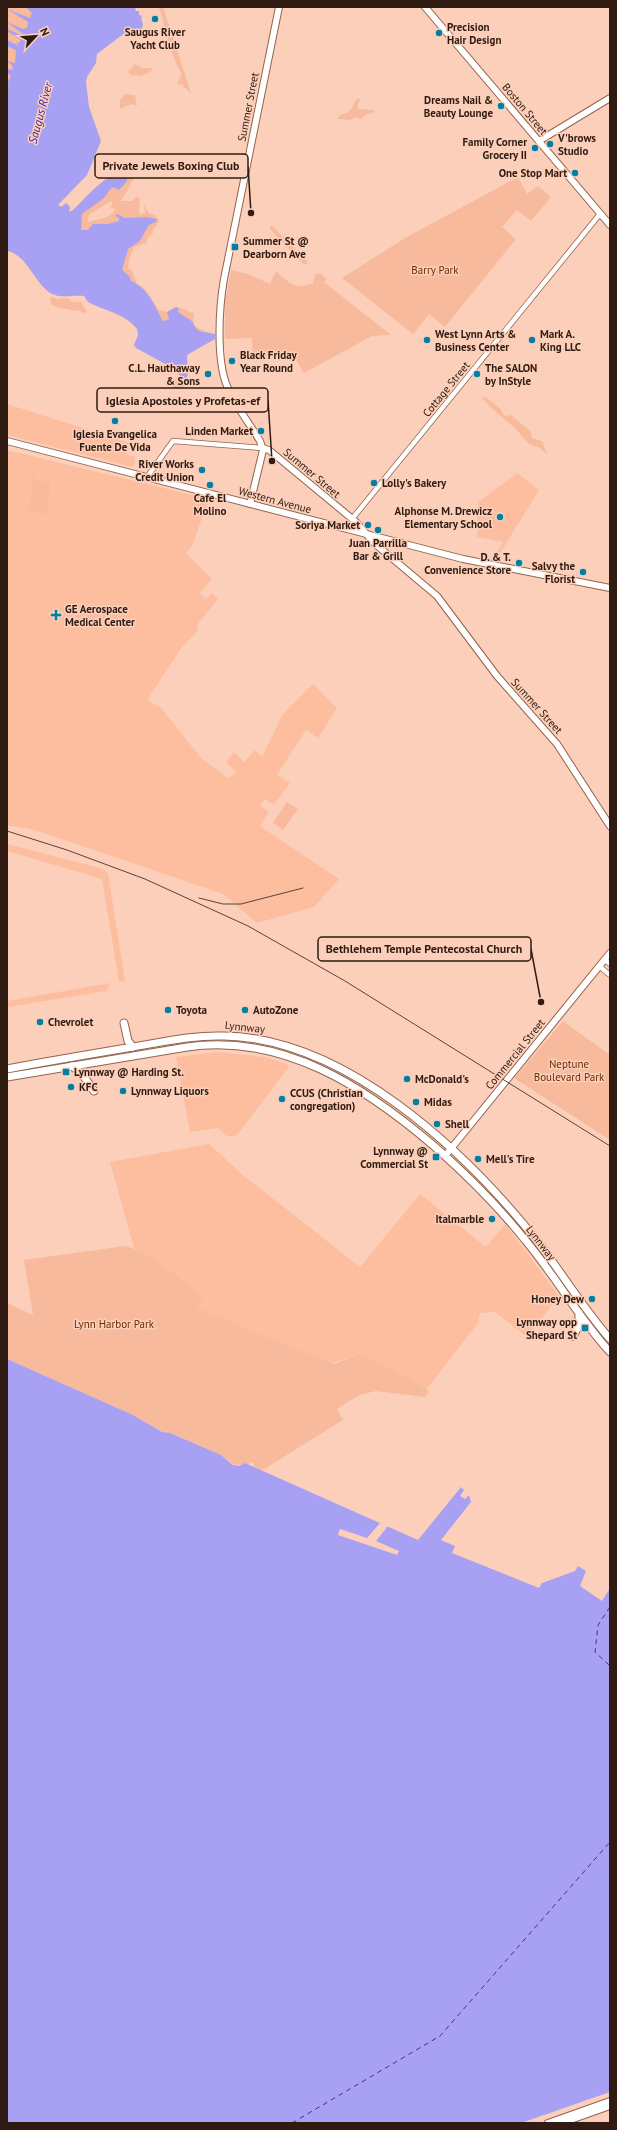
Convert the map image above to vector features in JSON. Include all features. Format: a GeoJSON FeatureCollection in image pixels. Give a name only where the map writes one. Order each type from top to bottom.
{"type":"FeatureCollection","features":[{"type":"Feature","properties":{"kind":"highway"},"geometry":{"type":"LineString","coordinates":[[124,1023],[127,1039],[133,1047]]}},
{"type":"Feature","properties":{"kind":"highway","name":"Lynnway"},"geometry":{"type":"LineString","coordinates":[[7,1069],[189,1038],[214,1036],[253,1038],[288,1046],[327,1062],[365,1082],[397,1105],[450,1150],[485,1183],[525,1226],[610,1339]]}},
{"type":"Feature","properties":{"kind":"highway","name":"Lynnway"},"geometry":{"type":"LineString","coordinates":[[7,1078],[205,1045],[240,1045],[274,1052],[314,1066],[364,1092],[390,1110],[445,1156],[508,1219],[540,1258],[579,1313],[610,1352]]}},
{"type":"Feature","properties":{"kind":"highway"},"geometry":{"type":"LineString","coordinates":[[72,1066],[82,1074],[94,1091]]}},
{"type":"Feature","properties":{"kind":"highway"},"geometry":{"type":"LineString","coordinates":[[573,1336],[579,1325],[579,1313]]}},
{"type":"Feature","properties":{"kind":"main road","name":"Summer Street"},"geometry":{"type":"LineString","coordinates":[[279,7],[224,279],[220,308],[222,357],[226,382],[262,448],[269,450],[352,519],[440,600],[497,676],[557,744],[610,826]]}},
{"type":"Feature","properties":{"kind":"main road","name":"Boston Street"},"geometry":{"type":"LineString","coordinates":[[425,7],[610,225]]}},
{"type":"Feature","properties":{"kind":"main road"},"geometry":{"type":"LineString","coordinates":[[539,141],[610,98]]}},
{"type":"Feature","properties":{"kind":"main road","name":"Western Avenue"},"geometry":{"type":"LineString","coordinates":[[7,441],[463,559],[610,588]]}},
{"type":"Feature","properties":{"kind":"main road"},"geometry":{"type":"LineString","coordinates":[[250,504],[262,448]]}},
{"type":"Feature","properties":{"kind":"main road","name":"Commercial Street"},"geometry":{"type":"LineString","coordinates":[[450,1150],[610,953]]}},
{"type":"Feature","properties":{"kind":"main road"},"geometry":{"type":"LineString","coordinates":[[445,1156],[450,1150]]}},
{"type":"Feature","properties":{"kind":"main road"},"geometry":{"type":"LineString","coordinates":[[548,2123],[610,2101]]}},
{"type":"Feature","properties":{"kind":"main road"},"geometry":{"type":"LineString","coordinates":[[562,2123],[610,2106]]}},
{"type":"Feature","properties":{"kind":"street","name":"Cottage Street"},"geometry":{"type":"LineString","coordinates":[[352,519],[600,214]]}},
{"type":"Feature","properties":{"kind":"street"},"geometry":{"type":"LineString","coordinates":[[146,477],[173,441],[262,448]]}},
{"type":"Feature","properties":{"kind":"street"},"geometry":{"type":"LineString","coordinates":[[605,960],[610,964]]}},
{"type":"Feature","properties":{"kind":"street"},"geometry":{"type":"LineString","coordinates":[[599,966],[610,975]]}},
{"type":"Feature","properties":{"kind":"shaded area"},"geometry":{"type":"Polygon","coordinates":[[[7,404],[130,443],[127,455],[136,457],[133,467],[7,435],[7,404]]]}},
{"type":"Feature","properties":{"kind":"shaded area"},"geometry":{"type":"Polygon","coordinates":[[[7,450],[209,499],[192,546],[186,553],[212,579],[200,593],[206,599],[212,593],[218,599],[197,625],[198,631],[182,647],[147,700],[161,708],[202,759],[229,778],[236,772],[226,762],[234,752],[244,762],[255,750],[262,757],[283,714],[313,684],[337,708],[318,738],[306,730],[277,775],[290,783],[274,805],[265,799],[260,806],[269,812],[260,826],[339,879],[314,907],[257,923],[223,894],[35,830],[7,825],[7,450]]]}},
{"type":"Feature","properties":{"kind":"shaded area","name":"Alphonse M. Drewicz Elementary School"},"geometry":{"type":"Polygon","coordinates":[[[517,473],[539,490],[496,560],[493,559],[503,542],[477,537],[478,502],[517,473]]]}},
{"type":"Feature","properties":{"kind":"shaded area"},"geometry":{"type":"Polygon","coordinates":[[[7,844],[100,868],[108,873],[125,981],[119,982],[102,879],[7,851],[7,844]]]}},
{"type":"Feature","properties":{"kind":"shaded area"},"geometry":{"type":"Polygon","coordinates":[[[110,983],[107,991],[7,1007],[7,1001],[110,983]]]}},
{"type":"Feature","properties":{"kind":"shaded area"},"geometry":{"type":"Polygon","coordinates":[[[218,1052],[265,1057],[287,1064],[289,1067],[237,1135],[232,1137],[225,1135],[218,1128],[190,1132],[176,1057],[218,1052]]]}},
{"type":"Feature","properties":{"kind":"shaded area"},"geometry":{"type":"Polygon","coordinates":[[[209,1144],[244,1176],[360,1267],[420,1194],[486,1247],[505,1224],[559,1296],[527,1337],[495,1312],[480,1313],[478,1323],[426,1390],[387,1366],[359,1354],[332,1363],[196,1308],[203,1298],[160,1264],[134,1248],[110,1162],[209,1144]]]}},
{"type":"Feature","properties":{"kind":"green space"},"geometry":{"type":"Polygon","coordinates":[[[7,7],[50,7],[7,153],[7,7]]]}},
{"type":"Feature","properties":{"kind":"green space"},"geometry":{"type":"Polygon","coordinates":[[[159,7],[163,7],[191,93],[182,85],[177,84],[182,74],[171,50],[159,7]]]}},
{"type":"Feature","properties":{"kind":"green space"},"geometry":{"type":"Polygon","coordinates":[[[135,64],[143,68],[152,68],[153,70],[141,76],[131,75],[128,72],[135,64]]]}},
{"type":"Feature","properties":{"kind":"green space"},"geometry":{"type":"Polygon","coordinates":[[[125,94],[135,95],[137,106],[131,104],[120,109],[120,100],[125,94]]]}},
{"type":"Feature","properties":{"kind":"green space"},"geometry":{"type":"Polygon","coordinates":[[[358,98],[360,100],[357,106],[359,109],[374,110],[375,112],[367,114],[361,119],[356,117],[350,120],[337,119],[341,114],[345,114],[350,111],[358,98]]]}},
{"type":"Feature","properties":{"kind":"green space"},"geometry":{"type":"Polygon","coordinates":[[[123,171],[133,172],[134,178],[121,201],[132,201],[137,196],[140,199],[139,214],[145,213],[144,205],[149,213],[155,215],[159,220],[157,226],[153,229],[153,233],[147,238],[147,243],[134,247],[129,260],[128,268],[132,271],[137,284],[144,288],[159,310],[167,312],[175,307],[178,307],[195,313],[193,321],[196,327],[210,333],[150,323],[59,207],[66,203],[70,207],[69,212],[73,210],[105,180],[123,171]],[[111,201],[90,214],[88,222],[108,217],[116,209],[110,208],[113,203],[111,201]]]}},
{"type":"Feature","properties":{"kind":"green space","name":"Barry Park"},"geometry":{"type":"Polygon","coordinates":[[[518,177],[527,194],[538,186],[551,197],[531,221],[517,210],[502,227],[516,239],[445,327],[429,314],[413,334],[342,278],[405,238],[518,177]]]}},
{"type":"Feature","properties":{"kind":"green space"},"geometry":{"type":"Polygon","coordinates":[[[270,226],[272,226],[307,261],[307,264],[303,264],[270,229],[270,226]]]}},
{"type":"Feature","properties":{"kind":"green space"},"geometry":{"type":"Polygon","coordinates":[[[231,270],[248,274],[270,284],[276,271],[288,282],[297,286],[313,283],[315,275],[320,273],[327,279],[324,282],[391,335],[372,336],[304,373],[293,355],[253,356],[252,338],[225,339],[225,303],[231,270]]]}},
{"type":"Feature","properties":{"kind":"green space"},"geometry":{"type":"Polygon","coordinates":[[[51,297],[58,299],[68,298],[72,302],[81,302],[87,312],[83,313],[78,310],[74,311],[54,306],[50,302],[51,297]]]}},
{"type":"Feature","properties":{"kind":"green space"},"geometry":{"type":"Polygon","coordinates":[[[176,377],[185,384],[183,389],[192,394],[169,411],[165,407],[176,377]]]}},
{"type":"Feature","properties":{"kind":"green space"},"geometry":{"type":"Polygon","coordinates":[[[485,397],[501,409],[504,416],[511,415],[531,432],[532,438],[542,441],[547,454],[540,448],[529,444],[516,429],[491,408],[482,398],[485,397]]]}},
{"type":"Feature","properties":{"kind":"green space"},"geometry":{"type":"Polygon","coordinates":[[[35,476],[35,480],[48,482],[48,478],[54,480],[50,481],[47,511],[50,512],[47,514],[26,510],[29,509],[33,479],[29,478],[35,476]]]}},
{"type":"Feature","properties":{"kind":"green space"},"geometry":{"type":"Polygon","coordinates":[[[287,802],[298,809],[283,830],[273,823],[287,802]]]}},
{"type":"Feature","properties":{"kind":"green space","name":"Neptune Boulevard Park"},"geometry":{"type":"Polygon","coordinates":[[[563,1021],[610,1055],[610,1140],[514,1078],[563,1021]]]}},
{"type":"Feature","properties":{"kind":"green space","name":"Lynn Harbor Park"},"geometry":{"type":"Polygon","coordinates":[[[125,1246],[135,1249],[156,1261],[203,1298],[197,1308],[334,1364],[359,1354],[387,1366],[429,1391],[425,1397],[376,1391],[359,1395],[337,1409],[343,1420],[261,1471],[256,1468],[252,1462],[248,1464],[235,1465],[221,1455],[170,1433],[162,1432],[133,1415],[7,1359],[7,1303],[33,1315],[24,1260],[125,1246]]]}},
{"type":"Feature","properties":{"kind":"water","name":"Saugus River"},"geometry":{"type":"Polygon","coordinates":[[[26,7],[135,7],[136,11],[139,11],[139,15],[143,16],[141,17],[143,25],[138,36],[130,29],[97,54],[96,63],[87,77],[86,82],[89,107],[101,141],[87,175],[58,205],[62,207],[66,203],[70,207],[69,212],[73,210],[98,185],[113,175],[121,172],[128,172],[125,184],[119,190],[112,187],[104,198],[82,214],[81,230],[88,230],[93,224],[108,224],[119,221],[119,218],[115,216],[117,214],[125,218],[147,217],[157,219],[156,222],[149,225],[139,242],[128,249],[122,270],[129,276],[131,281],[147,293],[163,321],[169,320],[167,312],[176,307],[179,309],[178,312],[193,322],[194,326],[199,331],[215,334],[215,339],[187,355],[188,374],[186,379],[181,378],[176,370],[136,348],[134,345],[138,335],[137,329],[127,320],[87,301],[84,296],[58,296],[48,292],[21,259],[15,254],[7,251],[7,88],[9,87],[7,83],[11,76],[7,73],[7,69],[13,70],[12,65],[7,61],[15,63],[16,50],[7,46],[7,40],[19,46],[16,42],[19,43],[21,40],[7,31],[7,29],[21,35],[23,34],[7,22],[23,29],[27,28],[28,22],[7,9],[30,18],[32,13],[26,7]]]}},
{"type":"Feature","properties":{"kind":"water"},"geometry":{"type":"Polygon","coordinates":[[[7,1359],[133,1415],[162,1432],[170,1433],[221,1455],[233,1465],[239,1466],[245,1463],[418,1540],[461,1487],[464,1490],[460,1496],[465,1499],[469,1495],[471,1502],[441,1540],[455,1546],[452,1553],[539,1588],[542,1583],[575,1571],[578,1566],[586,1571],[580,1586],[602,1601],[610,1588],[610,2092],[521,2123],[7,2123],[7,1359]]]}},
{"type":"Feature","properties":{"kind":"pier"},"geometry":{"type":"Polygon","coordinates":[[[380,1523],[388,1526],[376,1541],[399,1551],[397,1555],[338,1535],[340,1529],[367,1538],[380,1523]]]}},
{"type":"Feature","properties":{"kind":"ferry route"},"geometry":{"type":"LineString","coordinates":[[610,1607],[598,1625],[595,1652],[610,1666]]}},
{"type":"Feature","properties":{"kind":"ferry route"},"geometry":{"type":"LineString","coordinates":[[292,2123],[440,2036],[610,1842]]}},
{"type":"Feature","properties":{"kind":"railway"},"geometry":{"type":"LineString","coordinates":[[7,831],[67,850],[145,879],[248,926],[345,981],[610,1146]]}},
{"type":"Feature","properties":{"kind":"railway"},"geometry":{"type":"LineString","coordinates":[[199,898],[223,904],[241,904],[303,888]]}},
{"type":"Feature","properties":{"kind":"place","name":"Saugus River Yacht Club"},"geometry":{"type":"Point","coordinates":[155,19]}},
{"type":"Feature","properties":{"kind":"place","name":"Precision Hair Design"},"geometry":{"type":"Point","coordinates":[439,33]}},
{"type":"Feature","properties":{"kind":"place","name":"Dreams Nail & Beauty Lounge"},"geometry":{"type":"Point","coordinates":[501,106]}},
{"type":"Feature","properties":{"kind":"place","name":"V'brows Studio"},"geometry":{"type":"Point","coordinates":[550,144]}},
{"type":"Feature","properties":{"kind":"place","name":"Family Corner Grocery II"},"geometry":{"type":"Point","coordinates":[535,148]}},
{"type":"Feature","properties":{"kind":"place","name":"One Stop Mart"},"geometry":{"type":"Point","coordinates":[575,173]}},
{"type":"Feature","properties":{"kind":"place","name":"Private Jewels Boxing Club"},"geometry":{"type":"Point","coordinates":[251,213]}},
{"type":"Feature","properties":{"kind":"place","name":"Summer St @ Dearborn Ave"},"geometry":{"type":"Point","coordinates":[235,247]}},
{"type":"Feature","properties":{"kind":"place","name":"West Lynn Arts & Business Center"},"geometry":{"type":"Point","coordinates":[427,340]}},
{"type":"Feature","properties":{"kind":"place","name":"Mark A. King LLC"},"geometry":{"type":"Point","coordinates":[532,340]}},
{"type":"Feature","properties":{"kind":"place","name":"Black Friday Year Round"},"geometry":{"type":"Point","coordinates":[232,361]}},
{"type":"Feature","properties":{"kind":"place","name":"C.L. Hauthaway & Sons"},"geometry":{"type":"Point","coordinates":[208,374]}},
{"type":"Feature","properties":{"kind":"place","name":"The SALON by InStyle"},"geometry":{"type":"Point","coordinates":[477,374]}},
{"type":"Feature","properties":{"kind":"place","name":"Iglesia Evangelica Fuente De Vida"},"geometry":{"type":"Point","coordinates":[115,421]}},
{"type":"Feature","properties":{"kind":"place","name":"Linden Market"},"geometry":{"type":"Point","coordinates":[261,431]}},
{"type":"Feature","properties":{"kind":"place","name":"Iglesia Apostoles y Profetas-ef"},"geometry":{"type":"Point","coordinates":[272,461]}},
{"type":"Feature","properties":{"kind":"place","name":"River Works Credit Union"},"geometry":{"type":"Point","coordinates":[202,470]}},
{"type":"Feature","properties":{"kind":"place","name":"Lolly's Bakery"},"geometry":{"type":"Point","coordinates":[374,483]}},
{"type":"Feature","properties":{"kind":"place","name":"Cafe El Molino"},"geometry":{"type":"Point","coordinates":[210,485]}},
{"type":"Feature","properties":{"kind":"place","name":"Alphonse M. Drewicz Elementary School"},"geometry":{"type":"Point","coordinates":[500,517]}},
{"type":"Feature","properties":{"kind":"place","name":"Soriya Market"},"geometry":{"type":"Point","coordinates":[368,525]}},
{"type":"Feature","properties":{"kind":"place","name":"Juan Parrilla Bar & Grill"},"geometry":{"type":"Point","coordinates":[378,530]}},
{"type":"Feature","properties":{"kind":"place","name":"D. & T. Convenience Store"},"geometry":{"type":"Point","coordinates":[519,563]}},
{"type":"Feature","properties":{"kind":"place","name":"Salvy the Florist"},"geometry":{"type":"Point","coordinates":[583,572]}},
{"type":"Feature","properties":{"kind":"place","name":"GE Aerospace Medical Center"},"geometry":{"type":"Point","coordinates":[56,615]}},
{"type":"Feature","properties":{"kind":"place","name":"Bethlehem Temple Pentecostal Church"},"geometry":{"type":"Point","coordinates":[541,1002]}},
{"type":"Feature","properties":{"kind":"place","name":"Toyota"},"geometry":{"type":"Point","coordinates":[168,1010]}},
{"type":"Feature","properties":{"kind":"place","name":"AutoZone"},"geometry":{"type":"Point","coordinates":[245,1010]}},
{"type":"Feature","properties":{"kind":"place","name":"Chevrolet"},"geometry":{"type":"Point","coordinates":[40,1022]}},
{"type":"Feature","properties":{"kind":"place","name":"Lynnway @ Harding St."},"geometry":{"type":"Point","coordinates":[66,1072]}},
{"type":"Feature","properties":{"kind":"place","name":"McDonald's"},"geometry":{"type":"Point","coordinates":[407,1079]}},
{"type":"Feature","properties":{"kind":"place","name":"KFC"},"geometry":{"type":"Point","coordinates":[71,1087]}},
{"type":"Feature","properties":{"kind":"place","name":"Lynnway Liquors"},"geometry":{"type":"Point","coordinates":[123,1091]}},
{"type":"Feature","properties":{"kind":"place","name":"CCUS (Christian congregation)"},"geometry":{"type":"Point","coordinates":[282,1099]}},
{"type":"Feature","properties":{"kind":"place","name":"Midas"},"geometry":{"type":"Point","coordinates":[416,1102]}},
{"type":"Feature","properties":{"kind":"place","name":"Shell"},"geometry":{"type":"Point","coordinates":[437,1124]}},
{"type":"Feature","properties":{"kind":"place","name":"Lynnway @ Commercial St"},"geometry":{"type":"Point","coordinates":[436,1157]}},
{"type":"Feature","properties":{"kind":"place","name":"Mell's Tire"},"geometry":{"type":"Point","coordinates":[478,1159]}},
{"type":"Feature","properties":{"kind":"place","name":"Italmarble"},"geometry":{"type":"Point","coordinates":[492,1219]}},
{"type":"Feature","properties":{"kind":"place","name":"Honey Dew"},"geometry":{"type":"Point","coordinates":[592,1299]}},
{"type":"Feature","properties":{"kind":"place","name":"Lynnway opp Shepard St"},"geometry":{"type":"Point","coordinates":[585,1328]}}]}
